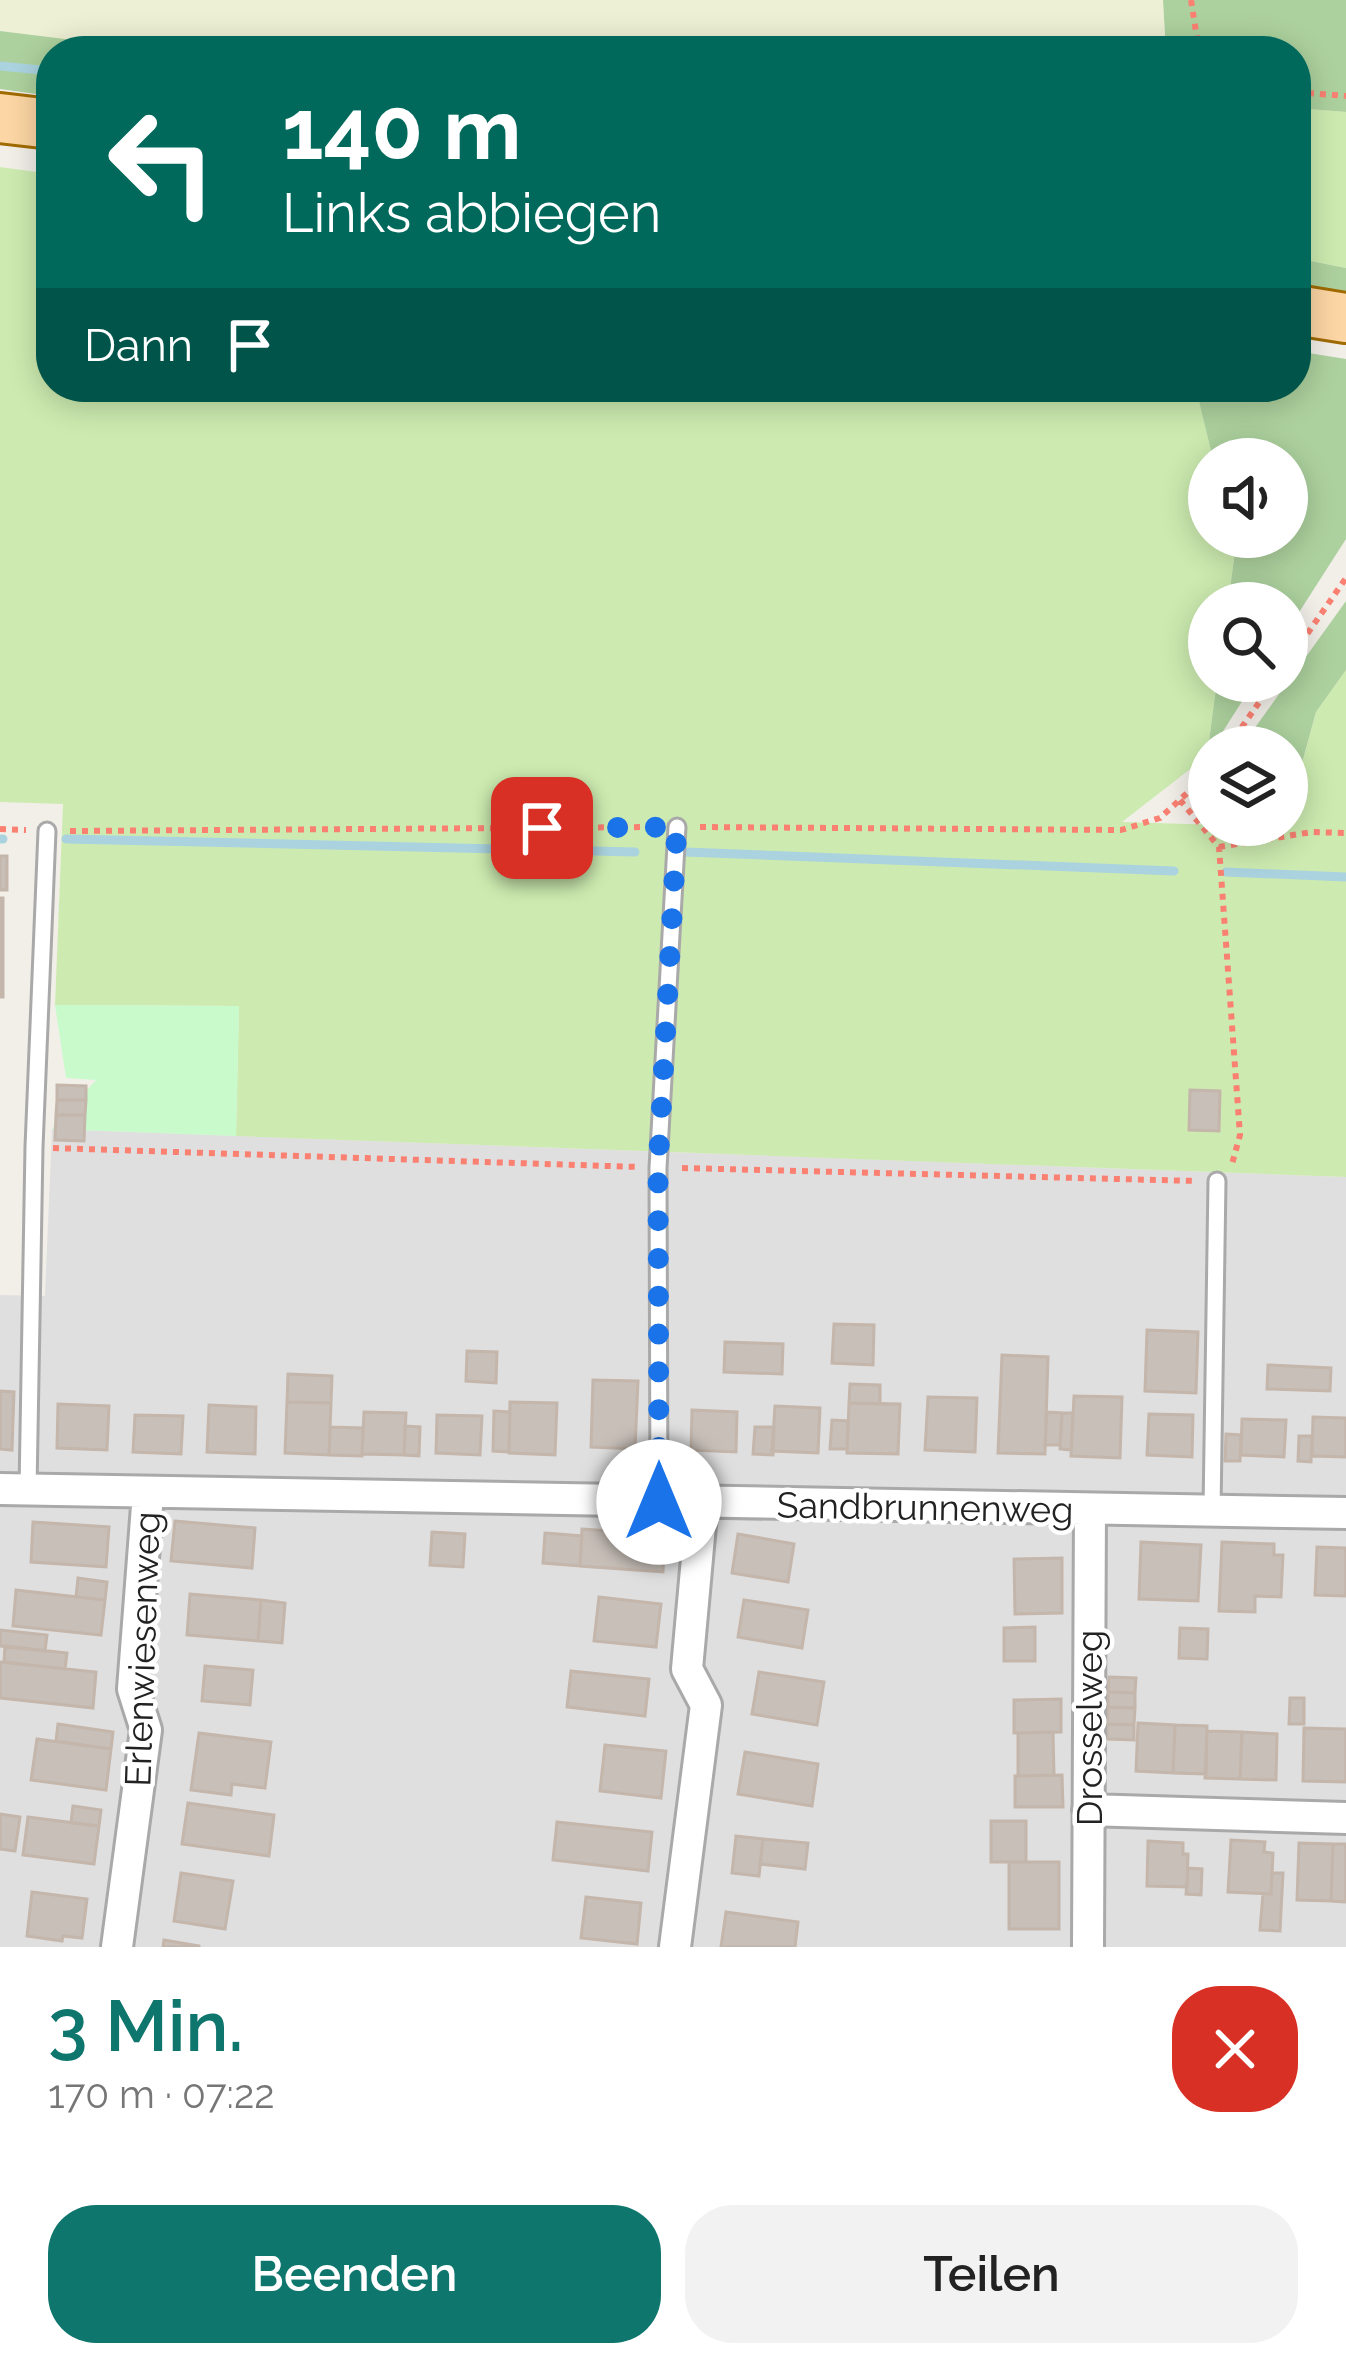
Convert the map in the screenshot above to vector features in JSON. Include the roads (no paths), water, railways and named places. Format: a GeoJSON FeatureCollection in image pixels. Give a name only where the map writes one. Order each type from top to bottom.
{"type":"FeatureCollection","features":[{"type":"Feature","properties":{"kind":"main road"},"geometry":{"type":"LineString","coordinates":[[0,118],[36,122]]}},
{"type":"Feature","properties":{"kind":"main road"},"geometry":{"type":"LineString","coordinates":[[1311,312],[1346,318]]}},
{"type":"Feature","properties":{"kind":"street","name":"Sandbrunnenweg"},"geometry":{"type":"LineString","coordinates":[[14,1489],[1346,1513]]}},
{"type":"Feature","properties":{"kind":"street","name":"Erlenwiesenweg"},"geometry":{"type":"LineString","coordinates":[[117,1947],[146,1730],[133,1689],[148,1493]]}},
{"type":"Feature","properties":{"kind":"street"},"geometry":{"type":"LineString","coordinates":[[675,1947],[706,1705],[687,1669],[701,1503]]}},
{"type":"Feature","properties":{"kind":"street","name":"Drosselweg"},"geometry":{"type":"LineString","coordinates":[[1088,1947],[1090,1509]]}},
{"type":"Feature","properties":{"kind":"street"},"geometry":{"type":"LineString","coordinates":[[1088,1810],[1346,1818]]}},
{"type":"Feature","properties":{"kind":"lane"},"geometry":{"type":"LineString","coordinates":[[659,1502],[658,1168],[677,827]]}},
{"type":"Feature","properties":{"kind":"lane"},"geometry":{"type":"LineString","coordinates":[[14,1489],[47,831]]}},
{"type":"Feature","properties":{"kind":"lane"},"geometry":{"type":"LineString","coordinates":[[1212,1510],[1217,1181]]}},
{"type":"Feature","properties":{"kind":"waterway"},"geometry":{"type":"LineString","coordinates":[[0,66],[36,70]]}},
{"type":"Feature","properties":{"kind":"waterway"},"geometry":{"type":"LineString","coordinates":[[66,839],[635,852]]}},
{"type":"Feature","properties":{"kind":"waterway"},"geometry":{"type":"LineString","coordinates":[[685,852],[1174,871]]}},
{"type":"Feature","properties":{"kind":"waterway"},"geometry":{"type":"LineString","coordinates":[[1226,872],[1346,877]]}}]}
